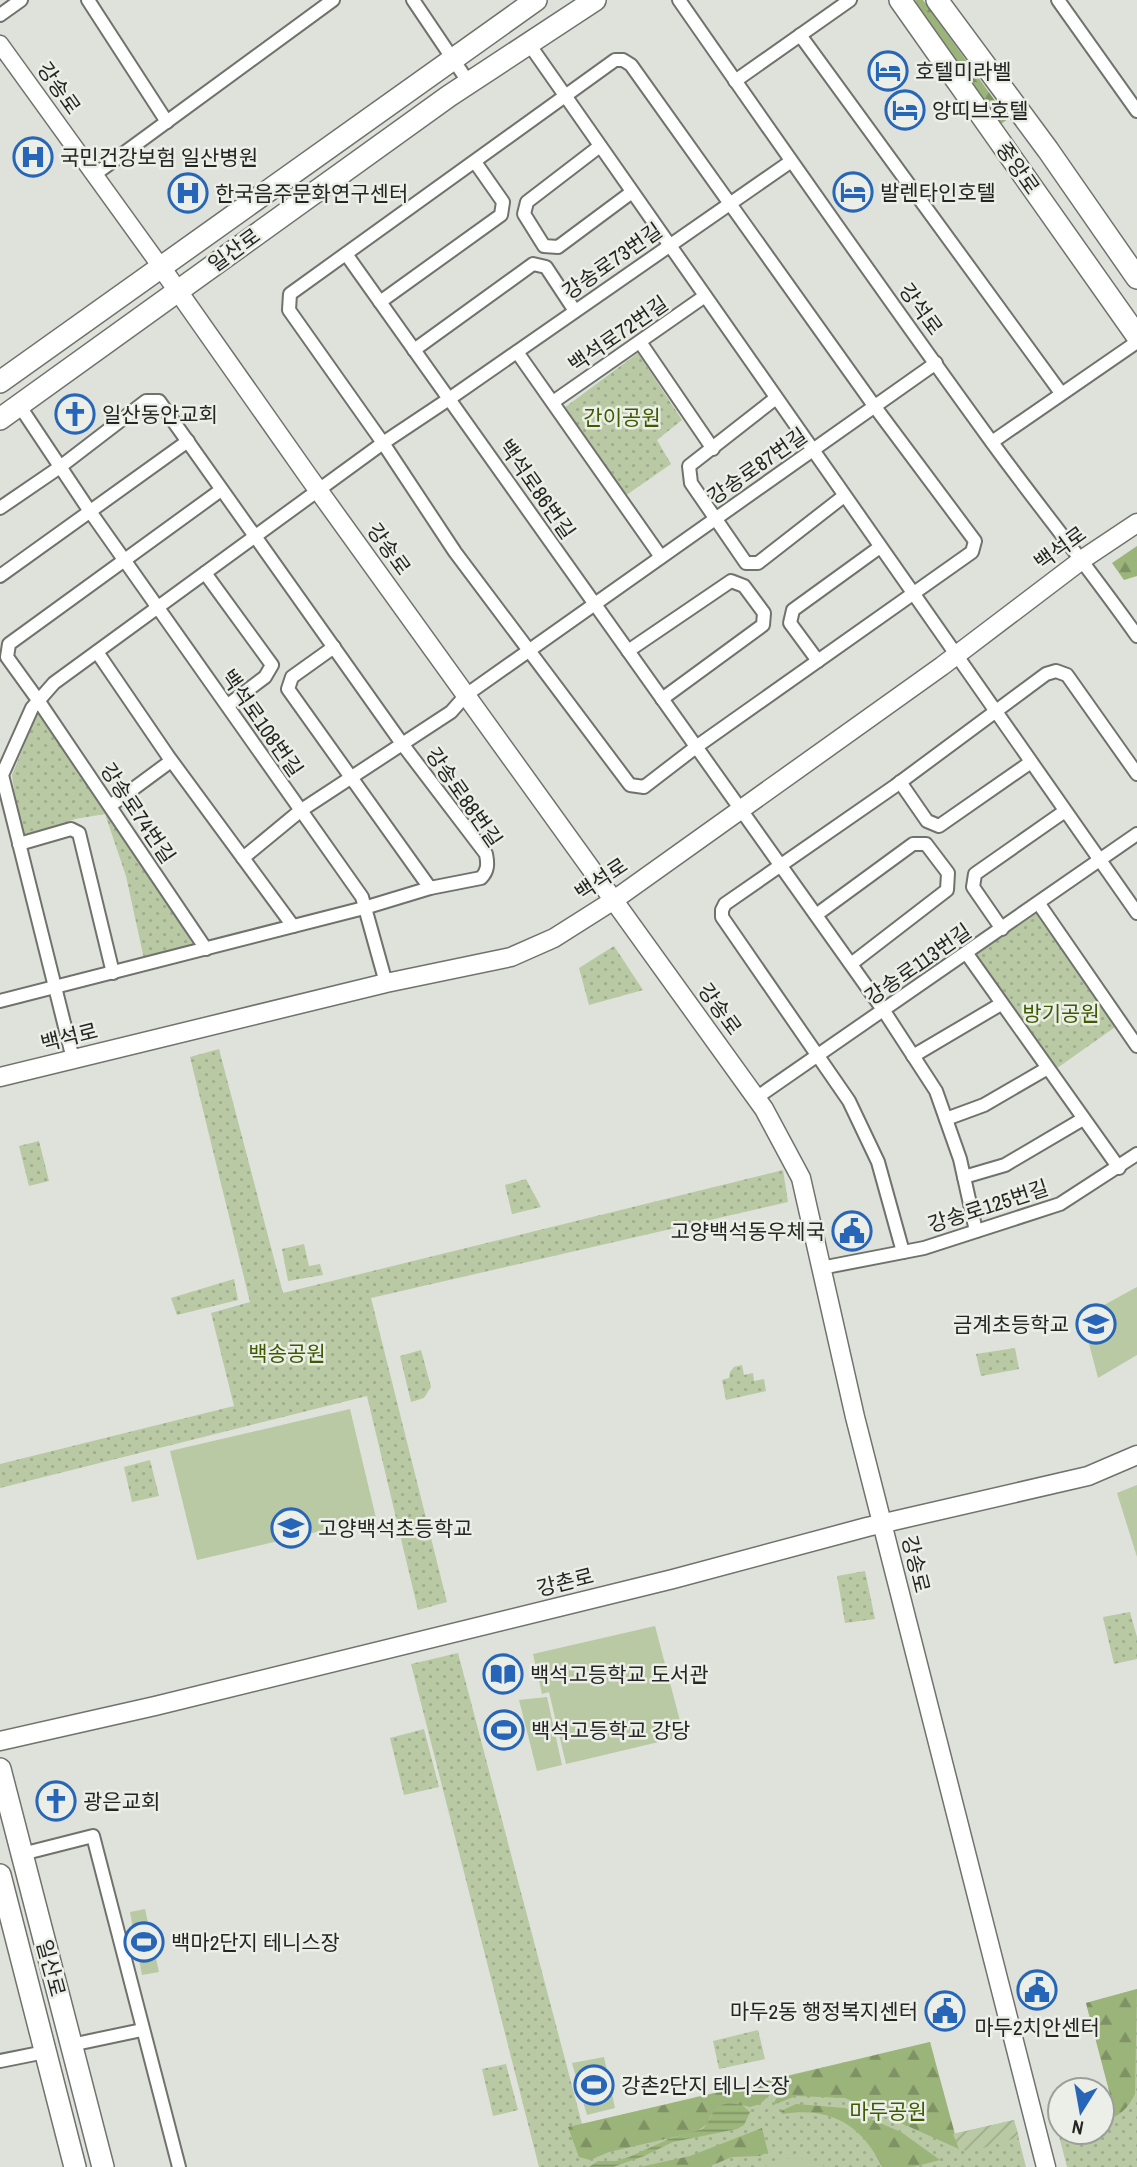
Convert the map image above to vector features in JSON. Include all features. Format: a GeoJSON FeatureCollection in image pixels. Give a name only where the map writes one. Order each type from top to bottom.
{"type":"FeatureCollection","features":[{"type":"Feature","properties":{"kind":"main road","name":"일산로"},"geometry":{"type":"LineString","coordinates":[[0,382],[536,0]]}},
{"type":"Feature","properties":{"kind":"main road","name":"일산로"},"geometry":{"type":"LineString","coordinates":[[0,419],[469,83],[595,0]]}},
{"type":"Feature","properties":{"kind":"main road","name":"중앙로"},"geometry":{"type":"LineString","coordinates":[[900,0],[1137,336]]}},
{"type":"Feature","properties":{"kind":"main road","name":"중앙로"},"geometry":{"type":"LineString","coordinates":[[937,0],[1048,149],[1137,278]]}},
{"type":"Feature","properties":{"kind":"main road","name":"강송로"},"geometry":{"type":"LineString","coordinates":[[161,267],[756,1098],[801,1178],[882,1523],[1046,2167]]}},
{"type":"Feature","properties":{"kind":"main road","name":"백석로"},"geometry":{"type":"LineString","coordinates":[[0,1077],[386,983],[510,957],[554,938],[614,900],[956,656],[1083,559],[1137,523]]}},
{"type":"Feature","properties":{"kind":"main road","name":"강촌로"},"geometry":{"type":"LineString","coordinates":[[0,1741],[155,1706],[673,1579],[882,1523],[1088,1476],[1137,1455]]}},
{"type":"Feature","properties":{"kind":"main road","name":"일산로"},"geometry":{"type":"LineString","coordinates":[[0,1769],[103,2167]]}},
{"type":"Feature","properties":{"kind":"main road","name":"일산로"},"geometry":{"type":"LineString","coordinates":[[0,1875],[75,2167]]}},
{"type":"Feature","properties":{"kind":"street"},"geometry":{"type":"LineString","coordinates":[[0,15],[21,0]]}},
{"type":"Feature","properties":{"kind":"street"},"geometry":{"type":"LineString","coordinates":[[88,0],[167,122]]}},
{"type":"Feature","properties":{"kind":"street"},"geometry":{"type":"LineString","coordinates":[[94,175],[332,0]]}},
{"type":"Feature","properties":{"kind":"street"},"geometry":{"type":"LineString","coordinates":[[413,0],[469,83]]}},
{"type":"Feature","properties":{"kind":"street","name":"강석로"},"geometry":{"type":"LineString","coordinates":[[679,0],[790,162],[992,442],[1083,559],[1137,636]]}},
{"type":"Feature","properties":{"kind":"street"},"geometry":{"type":"LineString","coordinates":[[735,81],[850,0]]}},
{"type":"Feature","properties":{"kind":"street"},"geometry":{"type":"LineString","coordinates":[[1058,0],[1137,111]]}},
{"type":"Feature","properties":{"kind":"street"},"geometry":{"type":"LineString","coordinates":[[800,36],[1061,393]]}},
{"type":"Feature","properties":{"kind":"street","name":"강송로"},"geometry":{"type":"LineString","coordinates":[[0,44],[161,267]]}},
{"type":"Feature","properties":{"kind":"street"},"geometry":{"type":"LineString","coordinates":[[529,44],[1137,913]]}},
{"type":"Feature","properties":{"kind":"street"},"geometry":{"type":"LineString","coordinates":[[615,60],[623,60],[631,65],[875,407],[975,541],[972,552],[696,747],[644,787],[630,785],[455,552],[383,443],[289,310],[290,294],[566,97],[615,60]]}},
{"type":"Feature","properties":{"kind":"street"},"geometry":{"type":"LineString","coordinates":[[600,146],[527,202],[524,214],[544,246],[558,247],[632,192]]}},
{"type":"Feature","properties":{"kind":"street"},"geometry":{"type":"LineString","coordinates":[[380,302],[501,215],[503,202],[479,160]]}},
{"type":"Feature","properties":{"kind":"street","name":"강송로73번길"},"geometry":{"type":"LineString","coordinates":[[319,490],[790,162]]}},
{"type":"Feature","properties":{"kind":"street","name":"백석로86번길"},"geometry":{"type":"LineString","coordinates":[[346,254],[851,964],[936,1091],[964,1177],[976,1231]]}},
{"type":"Feature","properties":{"kind":"street"},"geometry":{"type":"LineString","coordinates":[[414,350],[533,264],[546,267],[575,311]]}},
{"type":"Feature","properties":{"kind":"street","name":"백석로72번길"},"geometry":{"type":"LineString","coordinates":[[553,402],[705,296]]}},
{"type":"Feature","properties":{"kind":"street"},"geometry":{"type":"LineString","coordinates":[[640,342],[713,449]]}},
{"type":"Feature","properties":{"kind":"street"},"geometry":{"type":"LineString","coordinates":[[992,442],[1137,342]]}},
{"type":"Feature","properties":{"kind":"street"},"geometry":{"type":"LineString","coordinates":[[517,352],[661,557]]}},
{"type":"Feature","properties":{"kind":"street","name":"강송로87번길"},"geometry":{"type":"LineString","coordinates":[[466,695],[936,363]]}},
{"type":"Feature","properties":{"kind":"street"},"geometry":{"type":"LineString","coordinates":[[776,398],[689,466],[691,482],[746,563],[758,563],[844,496]]}},
{"type":"Feature","properties":{"kind":"street"},"geometry":{"type":"LineString","coordinates":[[0,508],[60,467],[146,401],[159,401],[331,644],[292,677],[288,689],[430,888],[365,908],[0,1001]]}},
{"type":"Feature","properties":{"kind":"street","name":"백석로108번길"},"geometry":{"type":"LineString","coordinates":[[19,405],[89,510],[362,897],[386,983]]}},
{"type":"Feature","properties":{"kind":"street"},"geometry":{"type":"LineString","coordinates":[[0,576],[188,441]]}},
{"type":"Feature","properties":{"kind":"street"},"geometry":{"type":"LineString","coordinates":[[126,560],[221,490]]}},
{"type":"Feature","properties":{"kind":"street"},"geometry":{"type":"LineString","coordinates":[[73,1059],[1,775],[23,725],[38,700],[54,683],[319,490]]}},
{"type":"Feature","properties":{"kind":"street"},"geometry":{"type":"LineString","coordinates":[[817,662],[790,623],[793,610],[880,547]]}},
{"type":"Feature","properties":{"kind":"street","name":"강송로74번길"},"geometry":{"type":"LineString","coordinates":[[126,560],[9,644],[7,657],[206,949]]}},
{"type":"Feature","properties":{"kind":"street"},"geometry":{"type":"LineString","coordinates":[[205,573],[272,665],[265,677],[228,705]]}},
{"type":"Feature","properties":{"kind":"street"},"geometry":{"type":"LineString","coordinates":[[628,651],[731,581],[744,586],[764,613],[763,625],[662,699]]}},
{"type":"Feature","properties":{"kind":"street","name":"강송로88번길"},"geometry":{"type":"LineString","coordinates":[[331,644],[486,854],[488,864],[486,873],[481,878],[430,888]]}},
{"type":"Feature","properties":{"kind":"street"},"geometry":{"type":"LineString","coordinates":[[97,652],[170,759],[293,926]]}},
{"type":"Feature","properties":{"kind":"street"},"geometry":{"type":"LineString","coordinates":[[818,1056],[722,918],[725,904],[898,784],[1046,674],[1056,671],[1067,675],[1137,774]]}},
{"type":"Feature","properties":{"kind":"street","name":"강송로88번길"},"geometry":{"type":"LineString","coordinates":[[243,858],[300,811],[451,712],[466,695]]}},
{"type":"Feature","properties":{"kind":"street"},"geometry":{"type":"LineString","coordinates":[[110,806],[170,759]]}},
{"type":"Feature","properties":{"kind":"street"},"geometry":{"type":"LineString","coordinates":[[898,784],[927,821],[939,827],[1031,762]]}},
{"type":"Feature","properties":{"kind":"street"},"geometry":{"type":"LineString","coordinates":[[1002,929],[973,887],[975,874],[1065,811]]}},
{"type":"Feature","properties":{"kind":"street"},"geometry":{"type":"LineString","coordinates":[[19,844],[71,829],[79,833],[113,973]]}},
{"type":"Feature","properties":{"kind":"street","name":"강송로113번길"},"geometry":{"type":"LineString","coordinates":[[756,1098],[1137,834]]}},
{"type":"Feature","properties":{"kind":"street"},"geometry":{"type":"LineString","coordinates":[[816,915],[913,844],[926,844],[948,873],[947,890],[851,964]]}},
{"type":"Feature","properties":{"kind":"street"},"geometry":{"type":"LineString","coordinates":[[1039,904],[1137,1046]]}},
{"type":"Feature","properties":{"kind":"street"},"geometry":{"type":"LineString","coordinates":[[967,954],[1046,1069],[1119,1168]]}},
{"type":"Feature","properties":{"kind":"street"},"geometry":{"type":"LineString","coordinates":[[913,1056],[1001,1004]]}},
{"type":"Feature","properties":{"kind":"street","name":"강송로125번길"},"geometry":{"type":"LineString","coordinates":[[818,1056],[849,1101],[878,1162],[903,1252]]}},
{"type":"Feature","properties":{"kind":"street"},"geometry":{"type":"LineString","coordinates":[[946,1119],[984,1105],[1046,1069]]}},
{"type":"Feature","properties":{"kind":"street"},"geometry":{"type":"LineString","coordinates":[[964,1177],[1005,1165],[1083,1119]]}},
{"type":"Feature","properties":{"kind":"street","name":"강송로125번길"},"geometry":{"type":"LineString","coordinates":[[821,1268],[903,1252],[1060,1204],[1137,1154]]}},
{"type":"Feature","properties":{"kind":"street"},"geometry":{"type":"LineString","coordinates":[[22,1854],[93,1836],[179,2167]]}},
{"type":"Feature","properties":{"kind":"street"},"geometry":{"type":"LineString","coordinates":[[71,2045],[142,2030]]}},
{"type":"Feature","properties":{"kind":"street"},"geometry":{"type":"LineString","coordinates":[[0,2061],[45,2052]]}},
{"type":"Feature","properties":{"kind":"green space"},"geometry":{"type":"Polygon","coordinates":[[[923,0],[1008,119],[1001,124],[913,2],[923,0]]]}},
{"type":"Feature","properties":{"kind":"green space","name":"간이공원"},"geometry":{"type":"Polygon","coordinates":[[[638,353],[682,420],[657,440],[671,464],[625,496],[564,408],[638,353]]]}},
{"type":"Feature","properties":{"kind":"green space"},"geometry":{"type":"Polygon","coordinates":[[[1137,546],[1137,576],[1124,580],[1112,563],[1137,546]]]}},
{"type":"Feature","properties":{"kind":"green space"},"geometry":{"type":"Polygon","coordinates":[[[38,711],[193,945],[144,959],[126,876],[105,814],[75,819],[25,837],[17,811],[12,775],[38,711]]]}},
{"type":"Feature","properties":{"kind":"green space","name":"방기공원"},"geometry":{"type":"Polygon","coordinates":[[[1036,912],[1118,1025],[1053,1071],[976,954],[1036,912]]]}},
{"type":"Feature","properties":{"kind":"green space"},"geometry":{"type":"Polygon","coordinates":[[[614,946],[643,990],[589,1005],[579,968],[614,946]]]}},
{"type":"Feature","properties":{"kind":"green space","name":"백송공원"},"geometry":{"type":"Polygon","coordinates":[[[219,1049],[283,1293],[783,1170],[788,1202],[371,1298],[447,1602],[418,1610],[367,1396],[0,1488],[0,1464],[234,1406],[211,1313],[250,1302],[190,1057],[219,1049]]]}},
{"type":"Feature","properties":{"kind":"green space"},"geometry":{"type":"Polygon","coordinates":[[[39,1141],[49,1181],[29,1186],[19,1146],[39,1141]]]}},
{"type":"Feature","properties":{"kind":"green space"},"geometry":{"type":"Polygon","coordinates":[[[526,1179],[541,1207],[512,1214],[505,1185],[526,1179]]]}},
{"type":"Feature","properties":{"kind":"green space"},"geometry":{"type":"Polygon","coordinates":[[[304,1244],[309,1266],[320,1264],[323,1275],[288,1281],[282,1249],[304,1244]]]}},
{"type":"Feature","properties":{"kind":"green space"},"geometry":{"type":"Polygon","coordinates":[[[234,1279],[238,1300],[177,1315],[171,1298],[234,1279]]]}},
{"type":"Feature","properties":{"kind":"green space"},"geometry":{"type":"Polygon","coordinates":[[[1137,1287],[1137,1355],[1098,1378],[1082,1317],[1137,1287]]]}},
{"type":"Feature","properties":{"kind":"green space"},"geometry":{"type":"Polygon","coordinates":[[[1015,1348],[1019,1369],[981,1376],[976,1354],[1015,1348]]]}},
{"type":"Feature","properties":{"kind":"green space"},"geometry":{"type":"Polygon","coordinates":[[[421,1350],[431,1387],[424,1398],[411,1402],[400,1356],[421,1350]]]}},
{"type":"Feature","properties":{"kind":"green space"},"geometry":{"type":"Polygon","coordinates":[[[742,1365],[744,1375],[753,1373],[754,1381],[764,1379],[766,1391],[726,1400],[722,1380],[729,1378],[734,1367],[742,1365]]]}},
{"type":"Feature","properties":{"kind":"green space"},"geometry":{"type":"Polygon","coordinates":[[[350,1409],[376,1518],[197,1560],[170,1451],[350,1409]]]}},
{"type":"Feature","properties":{"kind":"green space"},"geometry":{"type":"Polygon","coordinates":[[[150,1460],[159,1496],[132,1502],[124,1467],[150,1460]]]}},
{"type":"Feature","properties":{"kind":"green space"},"geometry":{"type":"Polygon","coordinates":[[[1137,1485],[1137,1557],[1117,1493],[1137,1485]]]}},
{"type":"Feature","properties":{"kind":"green space"},"geometry":{"type":"Polygon","coordinates":[[[865,1571],[875,1619],[845,1623],[837,1576],[865,1571]]]}},
{"type":"Feature","properties":{"kind":"green space"},"geometry":{"type":"Polygon","coordinates":[[[1130,1612],[1137,1637],[1137,1659],[1114,1664],[1103,1617],[1130,1612]]]}},
{"type":"Feature","properties":{"kind":"green space"},"geometry":{"type":"Polygon","coordinates":[[[655,1626],[684,1736],[566,1764],[549,1692],[542,1694],[533,1654],[655,1626]]]}},
{"type":"Feature","properties":{"kind":"green space","name":"마두공원"},"geometry":{"type":"Polygon","coordinates":[[[458,1653],[582,2124],[930,2042],[953,2134],[1014,2120],[1026,2167],[539,2167],[411,1664],[458,1653]]]}},
{"type":"Feature","properties":{"kind":"green space"},"geometry":{"type":"Polygon","coordinates":[[[547,1697],[562,1765],[537,1771],[519,1700],[547,1697]]]}},
{"type":"Feature","properties":{"kind":"green space"},"geometry":{"type":"Polygon","coordinates":[[[424,1729],[439,1787],[404,1795],[390,1738],[424,1729]]]}},
{"type":"Feature","properties":{"kind":"green space","name":"백마2단지 테니스장"},"geometry":{"type":"Polygon","coordinates":[[[145,1909],[159,1972],[142,1975],[130,1912],[145,1909]]]}},
{"type":"Feature","properties":{"kind":"green space"},"geometry":{"type":"Polygon","coordinates":[[[1137,1989],[1137,2167],[1067,2167],[1062,2146],[1116,2146],[1116,2076],[1105,2076],[1086,2003],[1137,1989]]]}},
{"type":"Feature","properties":{"kind":"green space"},"geometry":{"type":"Polygon","coordinates":[[[1137,1989],[1135,2094],[1122,2112],[1116,2115],[1116,2076],[1105,2076],[1086,2003],[1137,1989]]]}},
{"type":"Feature","properties":{"kind":"green space"},"geometry":{"type":"Polygon","coordinates":[[[758,2030],[765,2059],[719,2069],[713,2041],[758,2030]]]}},
{"type":"Feature","properties":{"kind":"green space"},"geometry":{"type":"Polygon","coordinates":[[[930,2042],[959,2149],[845,2098],[796,2096],[773,2105],[781,2095],[788,2076],[930,2042]]]}},
{"type":"Feature","properties":{"kind":"green space","name":"강촌2단지 테니스장"},"geometry":{"type":"Polygon","coordinates":[[[604,2057],[615,2108],[587,2115],[572,2063],[604,2057]]]}},
{"type":"Feature","properties":{"kind":"green space"},"geometry":{"type":"Polygon","coordinates":[[[506,2064],[518,2110],[493,2116],[482,2069],[506,2064]]]}},
{"type":"Feature","properties":{"kind":"green space"},"geometry":{"type":"Polygon","coordinates":[[[776,2079],[774,2091],[760,2104],[750,2107],[742,2105],[711,2115],[707,2124],[696,2132],[609,2152],[590,2160],[579,2157],[568,2127],[776,2079]]]}},
{"type":"Feature","properties":{"kind":"green space"},"geometry":{"type":"Polygon","coordinates":[[[796,2104],[845,2108],[901,2132],[940,2160],[913,2167],[882,2167],[865,2139],[842,2121],[815,2113],[782,2114],[781,2111],[796,2104]]]}},
{"type":"Feature","properties":{"kind":"green space"},"geometry":{"type":"Polygon","coordinates":[[[1014,2120],[1019,2137],[970,2152],[959,2149],[953,2134],[1014,2120]]]}},
{"type":"Feature","properties":{"kind":"green space"},"geometry":{"type":"Polygon","coordinates":[[[762,2128],[768,2152],[760,2156],[732,2157],[708,2167],[640,2167],[690,2156],[762,2128]]]}},
{"type":"Feature","properties":{"kind":"green space"},"geometry":{"type":"Polygon","coordinates":[[[796,2157],[825,2167],[763,2167],[778,2160],[796,2157]]]}},
{"type":"Feature","properties":{"kind":"shaded area"},"geometry":{"type":"Polygon","coordinates":[[[729,2103],[742,2105],[750,2112],[744,2125],[737,2129],[673,2142],[613,2167],[589,2167],[598,2161],[616,2161],[629,2157],[669,2139],[703,2129],[719,2107],[729,2103]]]}},
{"type":"Feature","properties":{"kind":"place","name":"호텔미라벨"},"geometry":{"type":"Point","coordinates":[888,71]}},
{"type":"Feature","properties":{"kind":"place","name":"앙띠브호텔"},"geometry":{"type":"Point","coordinates":[905,110]}},
{"type":"Feature","properties":{"kind":"place","name":"국민건강보험 일산병원"},"geometry":{"type":"Point","coordinates":[33,157]}},
{"type":"Feature","properties":{"kind":"place","name":"발렌타인호텔"},"geometry":{"type":"Point","coordinates":[853,192]}},
{"type":"Feature","properties":{"kind":"place","name":"한국음주문화연구센터"},"geometry":{"type":"Point","coordinates":[188,193]}},
{"type":"Feature","properties":{"kind":"place","name":"일산동안교회"},"geometry":{"type":"Point","coordinates":[75,414]}},
{"type":"Feature","properties":{"kind":"place","name":"고양백석동우체국"},"geometry":{"type":"Point","coordinates":[852,1231]}},
{"type":"Feature","properties":{"kind":"place","name":"금계초등학교"},"geometry":{"type":"Point","coordinates":[1096,1324]}},
{"type":"Feature","properties":{"kind":"place","name":"고양백석초등학교"},"geometry":{"type":"Point","coordinates":[291,1528]}},
{"type":"Feature","properties":{"kind":"place","name":"백석고등학교 도서관"},"geometry":{"type":"Point","coordinates":[503,1674]}},
{"type":"Feature","properties":{"kind":"place","name":"백석고등학교 강당"},"geometry":{"type":"Point","coordinates":[504,1730]}},
{"type":"Feature","properties":{"kind":"place","name":"광은교회"},"geometry":{"type":"Point","coordinates":[56,1801]}},
{"type":"Feature","properties":{"kind":"place","name":"백마2단지 테니스장"},"geometry":{"type":"Point","coordinates":[144,1942]}},
{"type":"Feature","properties":{"kind":"place","name":"마두2치안센터"},"geometry":{"type":"Point","coordinates":[1037,1990]}},
{"type":"Feature","properties":{"kind":"place","name":"마두2동 행정복지센터"},"geometry":{"type":"Point","coordinates":[945,2011]}},
{"type":"Feature","properties":{"kind":"place","name":"강촌2단지 테니스장"},"geometry":{"type":"Point","coordinates":[594,2085]}}]}
